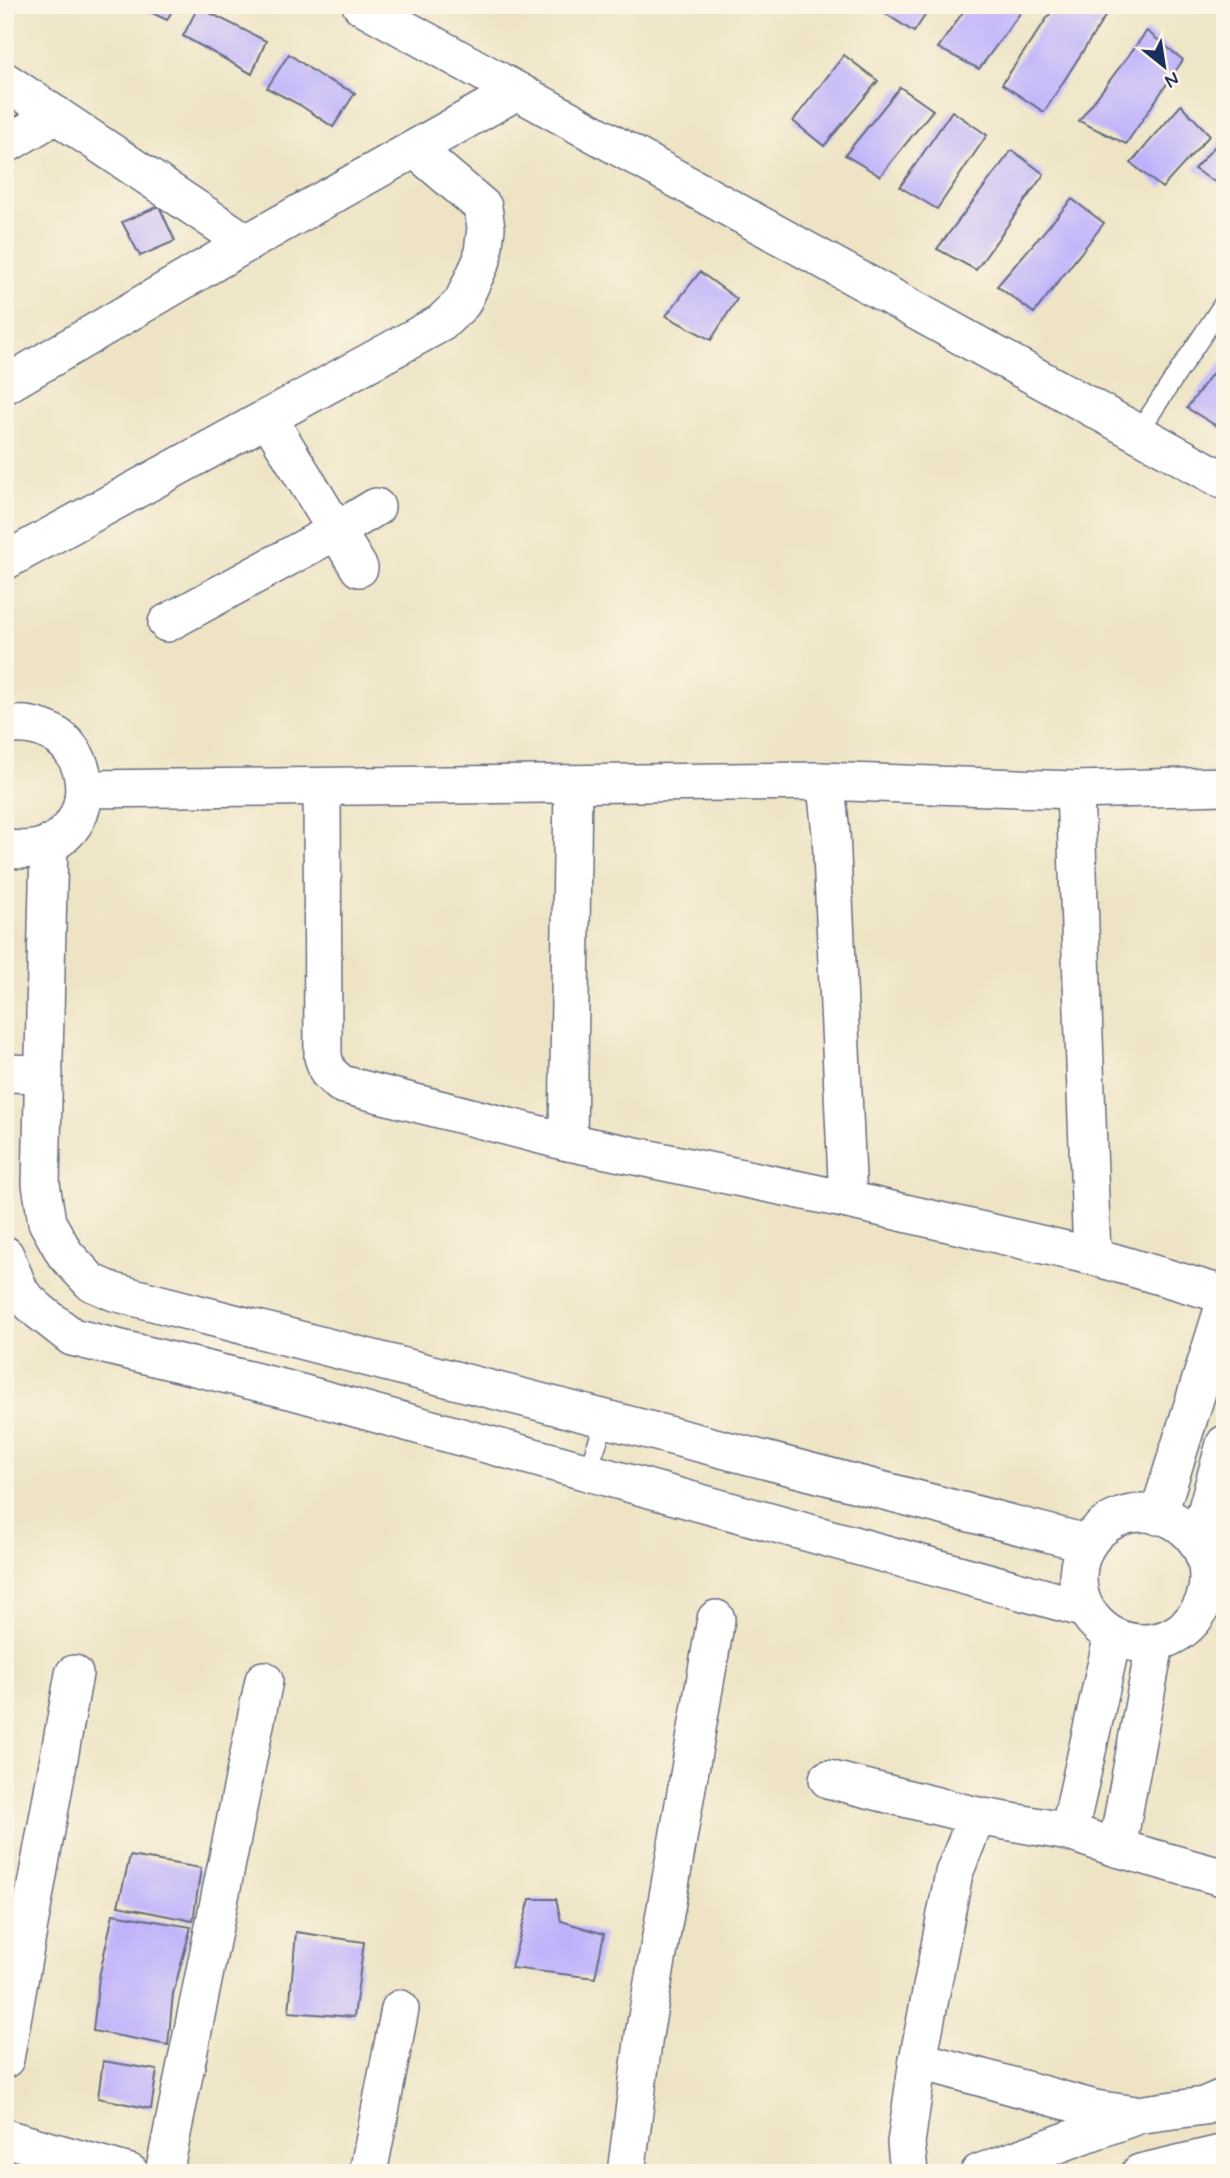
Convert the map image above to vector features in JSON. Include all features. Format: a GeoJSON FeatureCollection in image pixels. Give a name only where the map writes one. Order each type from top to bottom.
{"type":"FeatureCollection","features":[{"type":"Feature","properties":{"kind":"street"},"geometry":{"type":"LineString","coordinates":[[361,5],[1225,481]]}},
{"type":"Feature","properties":{"kind":"street"},"geometry":{"type":"LineString","coordinates":[[5,81],[247,243]]}},
{"type":"Feature","properties":{"kind":"street"},"geometry":{"type":"LineString","coordinates":[[5,385],[247,243],[517,91]]}},
{"type":"Feature","properties":{"kind":"street"},"geometry":{"type":"LineString","coordinates":[[5,145],[56,116]]}},
{"type":"Feature","properties":{"kind":"street"},"geometry":{"type":"LineString","coordinates":[[5,561],[441,323],[463,303],[482,260],[486,228],[483,208],[415,149]]}},
{"type":"Feature","properties":{"kind":"street"},"geometry":{"type":"LineString","coordinates":[[268,418],[359,568]]}},
{"type":"Feature","properties":{"kind":"street"},"geometry":{"type":"LineString","coordinates":[[167,623],[336,531],[376,506]]}},
{"type":"Feature","properties":{"kind":"street"},"geometry":{"type":"LineString","coordinates":[[5,727],[32,725],[54,733],[71,747],[82,767],[85,789],[80,812],[68,830],[49,844],[27,851],[5,849]]}},
{"type":"Feature","properties":{"kind":"street"},"geometry":{"type":"LineString","coordinates":[[85,789],[819,781],[1075,790],[1225,786]]}},
{"type":"Feature","properties":{"kind":"street"},"geometry":{"type":"LineString","coordinates":[[819,781],[827,795],[831,834],[848,1200]]}},
{"type":"Feature","properties":{"kind":"street"},"geometry":{"type":"LineString","coordinates":[[568,1142],[573,784]]}},
{"type":"Feature","properties":{"kind":"street"},"geometry":{"type":"LineString","coordinates":[[321,787],[323,1057],[328,1072],[341,1084],[568,1142],[848,1200],[1092,1256],[1225,1295]]}},
{"type":"Feature","properties":{"kind":"street"},"geometry":{"type":"LineString","coordinates":[[1075,790],[1092,1256]]}},
{"type":"Feature","properties":{"kind":"street"},"geometry":{"type":"LineString","coordinates":[[49,844],[41,1184],[47,1222],[65,1254],[91,1282],[114,1292],[1086,1543]]}},
{"type":"Feature","properties":{"kind":"street"},"geometry":{"type":"LineString","coordinates":[[5,1073],[44,1074]]}},
{"type":"Feature","properties":{"kind":"street"},"geometry":{"type":"LineString","coordinates":[[5,1255],[22,1294],[72,1338],[270,1384],[1082,1608],[1112,1639],[1155,1644],[1209,1626],[1206,1599],[1225,1444]]}},
{"type":"Feature","properties":{"kind":"street"},"geometry":{"type":"LineString","coordinates":[[1158,1516],[1225,1303]]}},
{"type":"Feature","properties":{"kind":"street"},"geometry":{"type":"LineString","coordinates":[[1082,1608],[1075,1575],[1086,1543],[1110,1521],[1142,1512],[1174,1519],[1211,1563]]}},
{"type":"Feature","properties":{"kind":"street"},"geometry":{"type":"LineString","coordinates":[[626,2173],[644,2035],[716,1619]]}},
{"type":"Feature","properties":{"kind":"street"},"geometry":{"type":"LineString","coordinates":[[1069,1832],[1112,1639]]}},
{"type":"Feature","properties":{"kind":"street"},"geometry":{"type":"LineString","coordinates":[[1116,1849],[1155,1644]]}},
{"type":"Feature","properties":{"kind":"street"},"geometry":{"type":"LineString","coordinates":[[5,2059],[74,1674]]}},
{"type":"Feature","properties":{"kind":"street"},"geometry":{"type":"LineString","coordinates":[[164,2173],[264,1680]]}},
{"type":"Feature","properties":{"kind":"street"},"geometry":{"type":"LineString","coordinates":[[828,1779],[977,1816],[1069,1832],[1116,1849],[1225,1878]]}},
{"type":"Feature","properties":{"kind":"street"},"geometry":{"type":"LineString","coordinates":[[909,2173],[906,2143],[918,2060],[954,1873],[977,1816]]}},
{"type":"Feature","properties":{"kind":"street"},"geometry":{"type":"LineString","coordinates":[[368,2173],[400,2009]]}},
{"type":"Feature","properties":{"kind":"street"},"geometry":{"type":"LineString","coordinates":[[918,2060],[1095,2109],[1136,2115]]}},
{"type":"Feature","properties":{"kind":"street"},"geometry":{"type":"LineString","coordinates":[[979,2173],[1136,2115],[1204,2106],[1225,2097]]}},
{"type":"Feature","properties":{"kind":"street"},"geometry":{"type":"LineString","coordinates":[[5,2138],[130,2173]]}},
{"type":"Feature","properties":{"kind":"street"},"geometry":{"type":"LineString","coordinates":[[1140,2173],[1225,2152]]}},
{"type":"Feature","properties":{"kind":"lane"},"geometry":{"type":"LineString","coordinates":[[1138,433],[1225,302]]}},
{"type":"Feature","properties":{"kind":"lane"},"geometry":{"type":"LineString","coordinates":[[587,1472],[606,1419]]}},
{"type":"Feature","properties":{"kind":"building"},"geometry":{"type":"Polygon","coordinates":[[[5,5],[15,5],[5,19],[5,5]]]}},
{"type":"Feature","properties":{"kind":"building"},"geometry":{"type":"Polygon","coordinates":[[[135,5],[175,5],[167,20],[135,5]]]}},
{"type":"Feature","properties":{"kind":"building"},"geometry":{"type":"Polygon","coordinates":[[[880,5],[932,5],[914,32],[877,8],[880,5]]]}},
{"type":"Feature","properties":{"kind":"building"},"geometry":{"type":"Polygon","coordinates":[[[968,5],[1026,5],[979,69],[938,48],[968,5]]]}},
{"type":"Feature","properties":{"kind":"building"},"geometry":{"type":"Polygon","coordinates":[[[1056,5],[1111,7],[1044,112],[1002,84],[1056,5]]]}},
{"type":"Feature","properties":{"kind":"building"},"geometry":{"type":"Polygon","coordinates":[[[198,7],[266,41],[252,74],[183,36],[198,7]]]}},
{"type":"Feature","properties":{"kind":"building"},"geometry":{"type":"Polygon","coordinates":[[[1147,31],[1183,60],[1126,144],[1079,121],[1147,31]]]}},
{"type":"Feature","properties":{"kind":"building"},"geometry":{"type":"Polygon","coordinates":[[[289,54],[320,76],[355,93],[333,127],[300,105],[267,88],[289,54]]]}},
{"type":"Feature","properties":{"kind":"building"},"geometry":{"type":"Polygon","coordinates":[[[844,55],[878,81],[824,146],[793,121],[844,55]]]}},
{"type":"Feature","properties":{"kind":"building"},"geometry":{"type":"Polygon","coordinates":[[[900,87],[933,110],[880,176],[845,155],[900,87]]]}},
{"type":"Feature","properties":{"kind":"building"},"geometry":{"type":"Polygon","coordinates":[[[1181,105],[1210,135],[1162,188],[1131,163],[1181,105]]]}},
{"type":"Feature","properties":{"kind":"building"},"geometry":{"type":"Polygon","coordinates":[[[952,111],[987,135],[937,209],[900,187],[952,111]]]}},
{"type":"Feature","properties":{"kind":"building"},"geometry":{"type":"Polygon","coordinates":[[[1225,135],[1225,188],[1194,169],[1225,135]]]}},
{"type":"Feature","properties":{"kind":"building"},"geometry":{"type":"Polygon","coordinates":[[[1012,150],[1044,174],[976,270],[937,249],[1012,150]]]}},
{"type":"Feature","properties":{"kind":"building"},"geometry":{"type":"Polygon","coordinates":[[[1072,199],[1104,223],[1034,313],[997,286],[1072,199]]]}},
{"type":"Feature","properties":{"kind":"building"},"geometry":{"type":"Polygon","coordinates":[[[159,206],[175,241],[140,256],[122,222],[159,206]]]}},
{"type":"Feature","properties":{"kind":"building"},"geometry":{"type":"Polygon","coordinates":[[[700,272],[737,299],[711,340],[666,316],[700,272]]]}},
{"type":"Feature","properties":{"kind":"building"},"geometry":{"type":"Polygon","coordinates":[[[1225,356],[1225,431],[1187,408],[1225,356]]]}},
{"type":"Feature","properties":{"kind":"building"},"geometry":{"type":"Polygon","coordinates":[[[130,1856],[201,1868],[193,1921],[118,1906],[130,1856]]]}},
{"type":"Feature","properties":{"kind":"building"},"geometry":{"type":"Polygon","coordinates":[[[530,1899],[556,1899],[561,1921],[604,1934],[595,1978],[511,1968],[530,1899]]]}},
{"type":"Feature","properties":{"kind":"building"},"geometry":{"type":"Polygon","coordinates":[[[113,1914],[191,1927],[173,1994],[168,2045],[93,2031],[99,1977],[113,1914]]]}},
{"type":"Feature","properties":{"kind":"building"},"geometry":{"type":"Polygon","coordinates":[[[296,1932],[364,1942],[354,2017],[289,2012],[296,1932]]]}},
{"type":"Feature","properties":{"kind":"building"},"geometry":{"type":"Polygon","coordinates":[[[103,2061],[157,2070],[151,2109],[98,2098],[103,2061]]]}}]}
